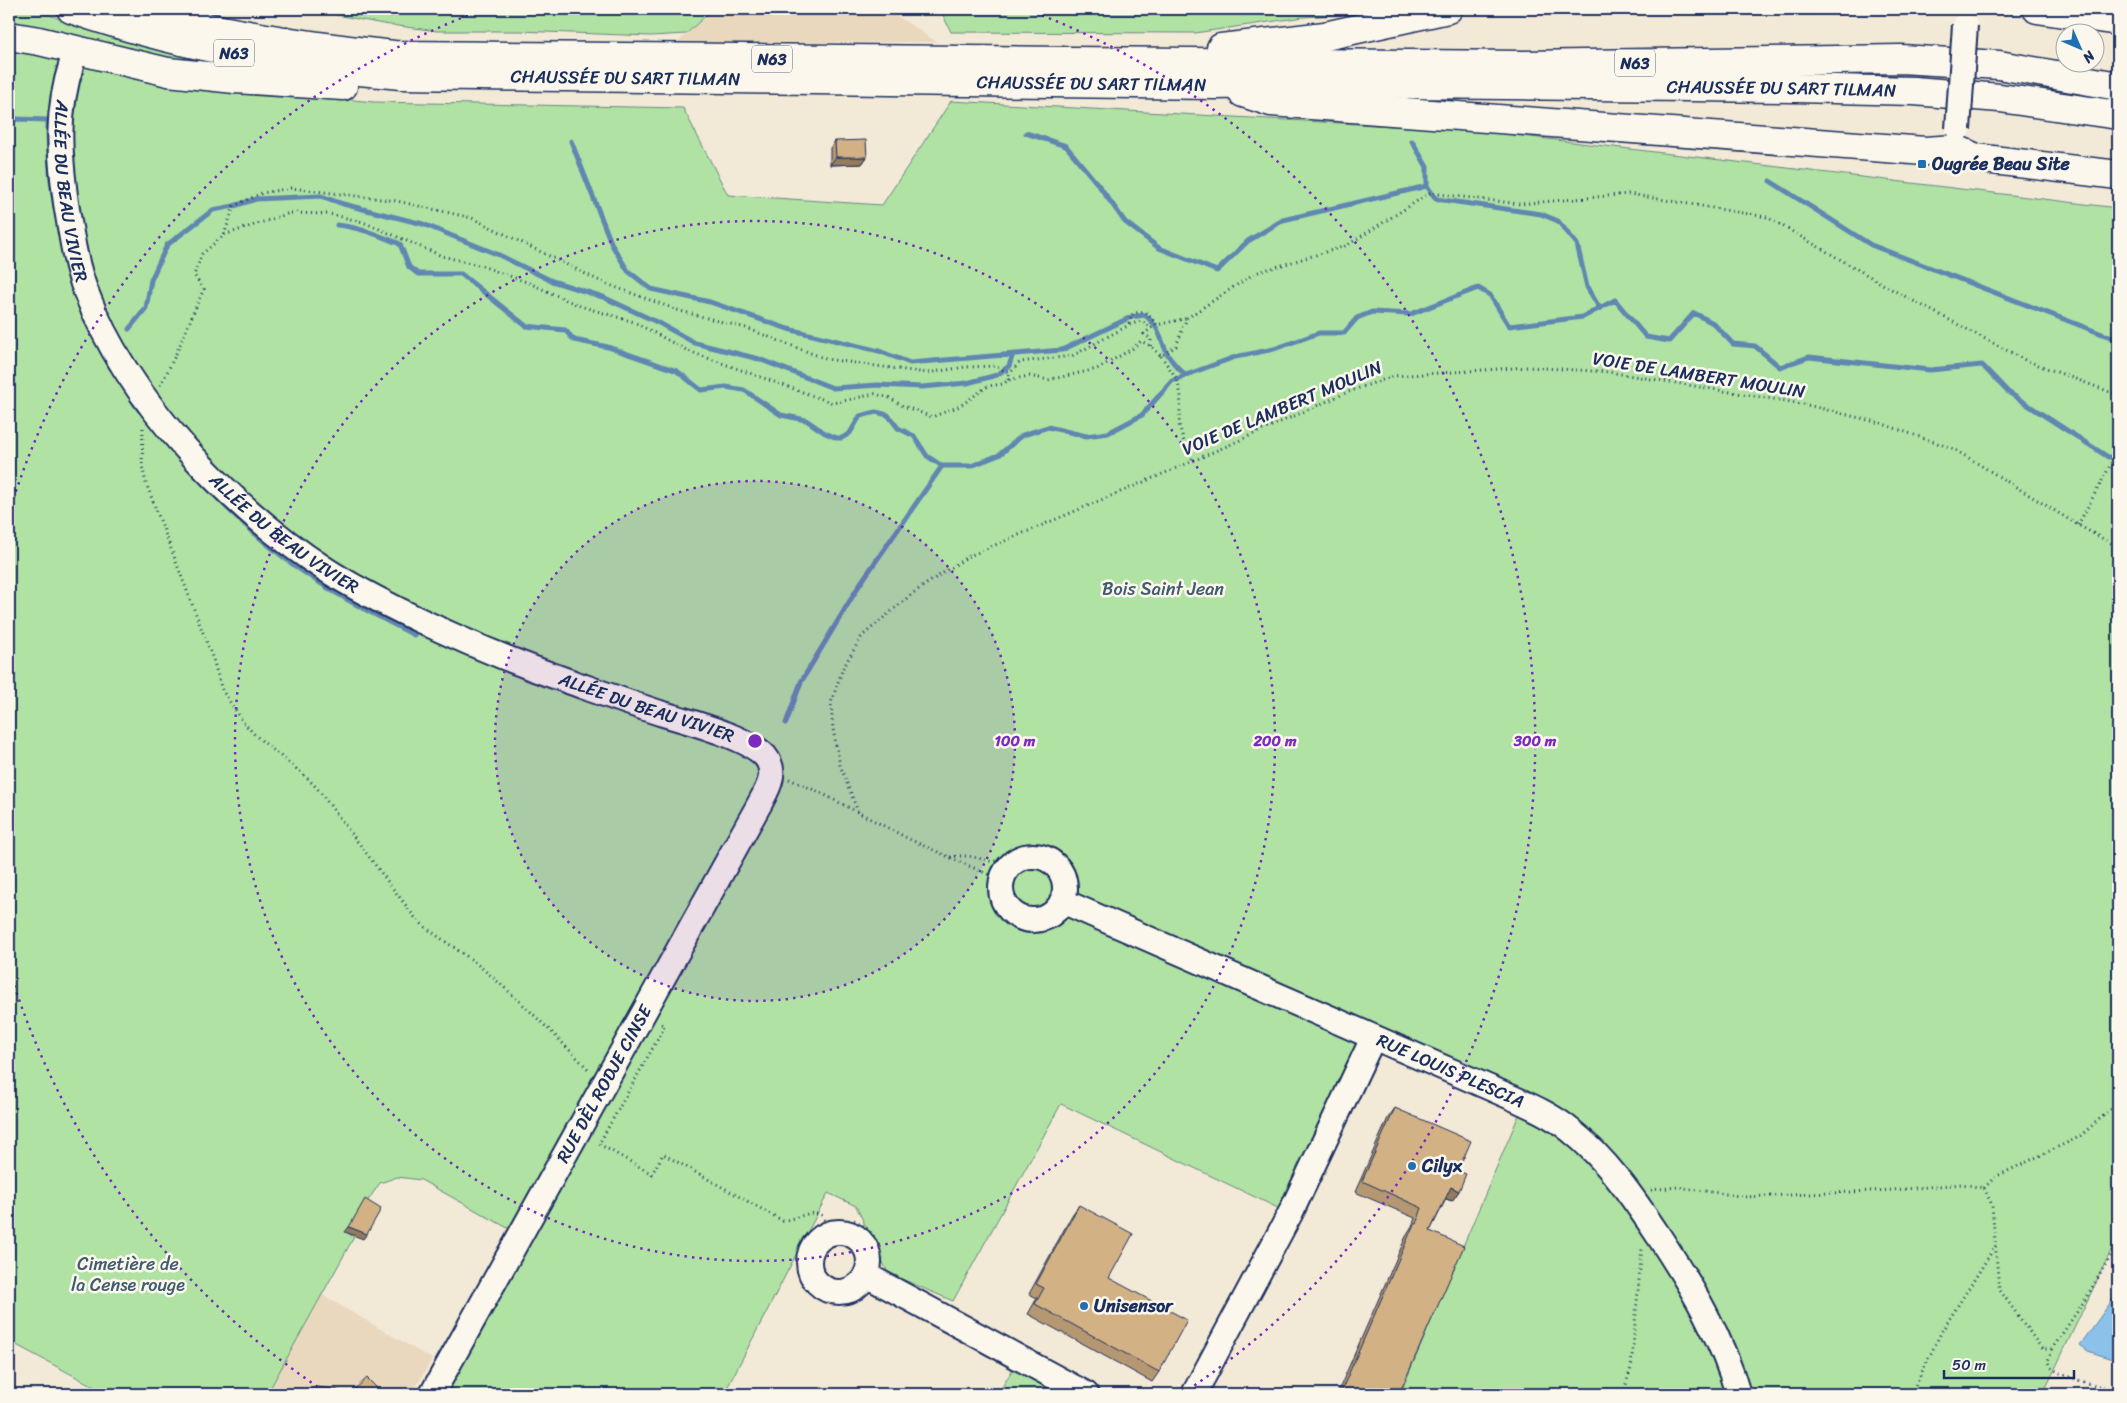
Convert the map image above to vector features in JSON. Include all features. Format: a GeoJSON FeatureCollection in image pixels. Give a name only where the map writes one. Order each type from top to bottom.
{"type":"FeatureCollection","features":[{"type":"Feature","properties":{"kind":"highway","name":"CHAUSSÉE DU SART TILMAN"},"geometry":{"type":"LineString","coordinates":[[70,9],[123,26],[256,58],[318,67],[401,75],[1216,85],[1307,83],[1796,88],[1914,91],[2000,98],[2118,114]]}},
{"type":"Feature","properties":{"kind":"highway","name":"CHAUSSÉE DU SART TILMAN"},"geometry":{"type":"LineString","coordinates":[[132,9],[178,22],[249,36],[319,48],[394,55],[1524,65],[1901,59],[1999,65],[2118,86]]}},
{"type":"Feature","properties":{"kind":"highway"},"geometry":{"type":"LineString","coordinates":[[1151,62],[1195,51],[1325,36],[1448,9]]}},
{"type":"Feature","properties":{"kind":"highway"},"geometry":{"type":"LineString","coordinates":[[2037,9],[2118,21]]}},
{"type":"Feature","properties":{"kind":"highway"},"geometry":{"type":"LineString","coordinates":[[9,36],[38,40],[168,72],[201,76],[298,84],[370,87],[401,75]]}},
{"type":"Feature","properties":{"kind":"highway"},"geometry":{"type":"LineString","coordinates":[[1216,85],[1280,103],[1916,151],[1957,139],[1976,158],[2118,175]]}},
{"type":"Feature","properties":{"kind":"street"},"geometry":{"type":"LineString","coordinates":[[1957,139],[1966,17]]}},
{"type":"Feature","properties":{"kind":"street","name":"ALLÉE DU BEAU VIVIER"},"geometry":{"type":"LineString","coordinates":[[72,62],[62,103],[59,136],[63,181],[76,259],[86,293],[106,336],[133,382],[155,399],[204,466],[256,518],[296,549],[354,587],[452,635],[536,670],[696,724],[745,743],[763,754],[771,765],[772,772]]}},
{"type":"Feature","properties":{"kind":"street","name":"RUE DÈL RODJE CINSE"},"geometry":{"type":"LineString","coordinates":[[432,1394],[760,804],[769,786],[772,772]]}},
{"type":"Feature","properties":{"kind":"street"},"geometry":{"type":"LineString","coordinates":[[1036,856],[1046,858],[1061,872],[1065,892],[1062,902],[1047,917],[1036,920],[1026,919],[1016,915],[1008,907],[1003,898],[1002,881],[1009,868],[1016,861],[1036,856]]}},
{"type":"Feature","properties":{"kind":"street"},"geometry":{"type":"LineString","coordinates":[[1062,902],[1374,1038]]}},
{"type":"Feature","properties":{"kind":"street","name":"RUE LOUIS PLESCIA"},"geometry":{"type":"LineString","coordinates":[[1194,1394],[1291,1212],[1374,1038],[1548,1115],[1570,1130],[1606,1164],[1645,1215],[1687,1279],[1716,1335],[1738,1394]]}},
{"type":"Feature","properties":{"kind":"street"},"geometry":{"type":"LineString","coordinates":[[830,1233],[848,1233],[857,1238],[864,1246],[868,1255],[869,1265],[866,1275],[861,1282],[846,1291],[828,1290],[819,1285],[812,1277],[809,1267],[812,1247],[819,1239],[830,1233]]}},
{"type":"Feature","properties":{"kind":"street"},"geometry":{"type":"LineString","coordinates":[[866,1275],[1086,1394]]}},
{"type":"Feature","properties":{"kind":"path"},"geometry":{"type":"LineString","coordinates":[[224,235],[234,206],[262,192],[291,188],[397,202],[472,218],[604,283],[680,311],[746,328],[826,359],[927,373],[965,367],[994,366],[1010,372]]}},
{"type":"Feature","properties":{"kind":"path"},"geometry":{"type":"LineString","coordinates":[[1129,324],[1133,313],[1146,312],[1157,325],[1187,318],[1255,273],[1346,246],[1430,193],[1520,204],[1629,194],[1767,217],[1893,290],[2026,360],[2118,395]]}},
{"type":"Feature","properties":{"kind":"path"},"geometry":{"type":"LineString","coordinates":[[591,1072],[539,1019],[492,977],[432,934],[416,919],[317,788],[256,736],[233,708],[222,690],[211,653],[146,483],[142,466],[142,439],[146,416],[177,354],[190,318],[204,289],[194,275],[202,254],[224,235],[290,213],[330,214],[362,222],[442,256],[482,266],[529,283],[580,306],[634,322],[688,350],[834,403],[875,394],[890,398],[932,417],[960,406],[988,386],[1003,384],[1008,380],[1028,376],[1048,380],[1097,369],[1132,349],[1141,341],[1151,346],[1161,356],[1177,379],[1181,395],[1180,425],[1184,442],[1193,461]]}},
{"type":"Feature","properties":{"kind":"path"},"geometry":{"type":"LineString","coordinates":[[1161,356],[1176,346],[1187,318]]}},
{"type":"Feature","properties":{"kind":"path"},"geometry":{"type":"LineString","coordinates":[[1008,380],[1010,372],[1020,362],[1072,356],[1129,324],[1141,321],[1153,327],[1144,334],[1151,339],[1151,346]]}},
{"type":"Feature","properties":{"kind":"path","name":"VOIE DE LAMBERT MOULIN"},"geometry":{"type":"LineString","coordinates":[[858,812],[840,765],[833,729],[831,703],[843,668],[862,636],[913,593],[967,557],[1193,461],[1348,392],[1394,376],[1528,367],[1609,372],[1803,404],[1880,423],[1954,448],[2078,525],[2118,547]]}},
{"type":"Feature","properties":{"kind":"path"},"geometry":{"type":"LineString","coordinates":[[2078,525],[2111,464],[2118,435]]}},
{"type":"Feature","properties":{"kind":"path"},"geometry":{"type":"LineString","coordinates":[[772,772],[858,812],[911,840],[1002,881]]}},
{"type":"Feature","properties":{"kind":"path"},"geometry":{"type":"LineString","coordinates":[[950,856],[963,855],[993,862],[999,861],[1005,855]]}},
{"type":"Feature","properties":{"kind":"path"},"geometry":{"type":"LineString","coordinates":[[642,1014],[665,1026],[599,1144],[652,1174],[663,1154],[783,1221],[811,1212],[821,1215],[828,1225],[830,1233]]}},
{"type":"Feature","properties":{"kind":"path"},"geometry":{"type":"LineString","coordinates":[[1984,1188],[1995,1177],[2079,1137],[2118,1102]]}},
{"type":"Feature","properties":{"kind":"path"},"geometry":{"type":"LineString","coordinates":[[1646,1191],[1677,1187],[1747,1197],[1893,1190],[1962,1184],[1984,1188]]}},
{"type":"Feature","properties":{"kind":"path"},"geometry":{"type":"LineString","coordinates":[[1984,1188],[1992,1205],[1999,1289],[2042,1349],[2052,1349]]}},
{"type":"Feature","properties":{"kind":"path"},"geometry":{"type":"LineString","coordinates":[[1623,1394],[1631,1368],[1645,1215]]}},
{"type":"Feature","properties":{"kind":"path"},"geometry":{"type":"LineString","coordinates":[[2118,1243],[2085,1300],[2052,1349],[2048,1361],[2052,1368],[2097,1386],[2118,1390]]}},
{"type":"Feature","properties":{"kind":"path"},"geometry":{"type":"LineString","coordinates":[[1911,1394],[1942,1331],[1994,1247]]}},
{"type":"Feature","properties":{"kind":"shaded area"},"geometry":{"type":"Polygon","coordinates":[[[714,9],[886,9],[937,42],[677,43],[714,9]]]}},
{"type":"Feature","properties":{"kind":"shaded area"},"geometry":{"type":"Polygon","coordinates":[[[322,1295],[432,1359],[412,1394],[267,1394],[322,1295]]]}},
{"type":"Feature","properties":{"kind":"green space"},"geometry":{"type":"Polygon","coordinates":[[[9,9],[33,9],[93,31],[236,67],[162,63],[9,29],[9,9]]]}},
{"type":"Feature","properties":{"kind":"green space"},"geometry":{"type":"Polygon","coordinates":[[[332,9],[713,9],[686,34],[651,36],[519,31],[437,31],[383,24],[332,14],[332,9]]]}},
{"type":"Feature","properties":{"kind":"green space"},"geometry":{"type":"Polygon","coordinates":[[[937,9],[1375,9],[1356,14],[1303,17],[1195,33],[951,32],[941,11],[937,9]]]}},
{"type":"Feature","properties":{"kind":"green space","name":"Bois Saint Jean"},"geometry":{"type":"Polygon","coordinates":[[[9,46],[182,83],[374,102],[683,108],[728,195],[882,205],[951,101],[1481,131],[2118,208],[2118,1236],[2043,1394],[1400,1394],[1527,1096],[1368,1021],[1282,1210],[1061,1104],[953,1301],[888,1273],[856,1206],[828,1193],[724,1394],[440,1394],[531,1241],[421,1180],[397,1177],[380,1183],[346,1232],[354,1237],[267,1394],[108,1394],[9,1341],[9,46]]]}},
{"type":"Feature","properties":{"kind":"green space"},"geometry":{"type":"Polygon","coordinates":[[[1014,1367],[1064,1394],[998,1394],[1014,1367]]]}},
{"type":"Feature","properties":{"kind":"water"},"geometry":{"type":"Polygon","coordinates":[[[2118,1292],[2118,1361],[2088,1351],[2080,1345],[2118,1292]]]}},
{"type":"Feature","properties":{"kind":"building"},"geometry":{"type":"Polygon","coordinates":[[[866,140],[867,157],[836,157],[835,141],[866,140]]]}},
{"type":"Feature","properties":{"kind":"building"},"geometry":{"type":"Polygon","coordinates":[[[1395,1108],[1471,1141],[1458,1171],[1466,1174],[1459,1191],[1451,1187],[1430,1231],[1464,1246],[1399,1394],[1340,1394],[1422,1208],[1362,1181],[1395,1108]]]}},
{"type":"Feature","properties":{"kind":"building"},"geometry":{"type":"Polygon","coordinates":[[[365,1199],[381,1209],[367,1234],[349,1227],[365,1199]]]}},
{"type":"Feature","properties":{"kind":"building","name":"Unisensor"},"geometry":{"type":"Polygon","coordinates":[[[1079,1205],[1133,1234],[1109,1278],[1187,1320],[1159,1372],[1035,1304],[1044,1288],[1036,1284],[1079,1205]]]}},
{"type":"Feature","properties":{"kind":"building"},"geometry":{"type":"Polygon","coordinates":[[[367,1378],[377,1388],[370,1394],[350,1394],[367,1378]]]}},
{"type":"Feature","properties":{"kind":"building"},"geometry":{"type":"Polygon","coordinates":[[[317,1387],[335,1389],[346,1394],[301,1394],[304,1391],[317,1387]]]}},
{"type":"Feature","properties":{"kind":"waterway"},"geometry":{"type":"LineString","coordinates":[[9,122],[16,119],[48,120],[50,169],[57,218]]}},
{"type":"Feature","properties":{"kind":"waterway"},"geometry":{"type":"LineString","coordinates":[[1026,133],[1066,146],[1100,187],[1125,222],[1159,248],[1217,271],[1248,241],[1283,220],[1427,186]]}},
{"type":"Feature","properties":{"kind":"waterway"},"geometry":{"type":"LineString","coordinates":[[571,141],[612,245],[628,271],[651,289],[710,302],[788,329],[879,351],[910,363],[1062,350],[1131,317],[1145,315],[1157,329],[1171,359],[1186,375]]}},
{"type":"Feature","properties":{"kind":"waterway"},"geometry":{"type":"LineString","coordinates":[[1412,141],[1427,167],[1427,186],[1436,199],[1541,214],[1558,221],[1577,244],[1587,287],[1599,307]]}},
{"type":"Feature","properties":{"kind":"waterway"},"geometry":{"type":"LineString","coordinates":[[1770,181],[1871,245],[2118,340]]}},
{"type":"Feature","properties":{"kind":"waterway"},"geometry":{"type":"LineString","coordinates":[[129,329],[146,308],[151,280],[167,245],[213,210],[256,199],[321,196],[343,204],[423,224],[499,255],[552,281],[603,297],[659,323],[695,343],[759,359],[833,388],[878,385],[922,387],[967,383],[997,375],[1009,366],[1013,354]]}},
{"type":"Feature","properties":{"kind":"waterway"},"geometry":{"type":"LineString","coordinates":[[337,225],[361,230],[400,244],[409,267],[418,274],[461,274],[526,326],[565,330],[574,340],[608,347],[677,371],[701,390],[726,387],[744,390],[781,415],[806,420],[825,433],[837,438],[842,438],[850,433],[860,416],[876,412],[888,415],[898,428],[914,436],[927,456],[942,466],[971,466],[999,455],[1023,435],[1048,427],[1086,436],[1108,433],[1142,415],[1172,381],[1186,375],[1235,357],[1274,349],[1319,333],[1344,333],[1357,318],[1372,312],[1411,314],[1478,288],[1490,295],[1509,326],[1583,317],[1615,300],[1646,337],[1669,341],[1694,313],[1713,323],[1733,344],[1755,346],[1780,367],[1809,357],[1930,370],[1982,365],[2008,392],[2108,457],[2118,457]]}},
{"type":"Feature","properties":{"kind":"waterway"},"geometry":{"type":"LineString","coordinates":[[97,342],[111,368]]}},
{"type":"Feature","properties":{"kind":"waterway"},"geometry":{"type":"LineString","coordinates":[[132,400],[139,410]]}},
{"type":"Feature","properties":{"kind":"waterway"},"geometry":{"type":"LineString","coordinates":[[183,462],[242,522],[291,563],[333,591],[414,635]]}},
{"type":"Feature","properties":{"kind":"waterway"},"geometry":{"type":"LineString","coordinates":[[786,723],[801,682],[860,584],[942,466]]}},
{"type":"Feature","properties":{"kind":"tunnel"},"geometry":{"type":"LineString","coordinates":[[72,62],[88,9]]}},
{"type":"Feature","properties":{"kind":"place","name":"Ougrée Beau Site"},"geometry":{"type":"Point","coordinates":[1922,164]}},
{"type":"Feature","properties":{"kind":"place","name":"Cilyx"},"geometry":{"type":"Point","coordinates":[1412,1166]}},
{"type":"Feature","properties":{"kind":"place","name":"Unisensor"},"geometry":{"type":"Point","coordinates":[1084,1306]}},
{"type":"Feature","properties":{"kind":"park label","name":"Cimetière de la Cense rouge"},"geometry":{"type":"Point","coordinates":[128,1274]}}]}
